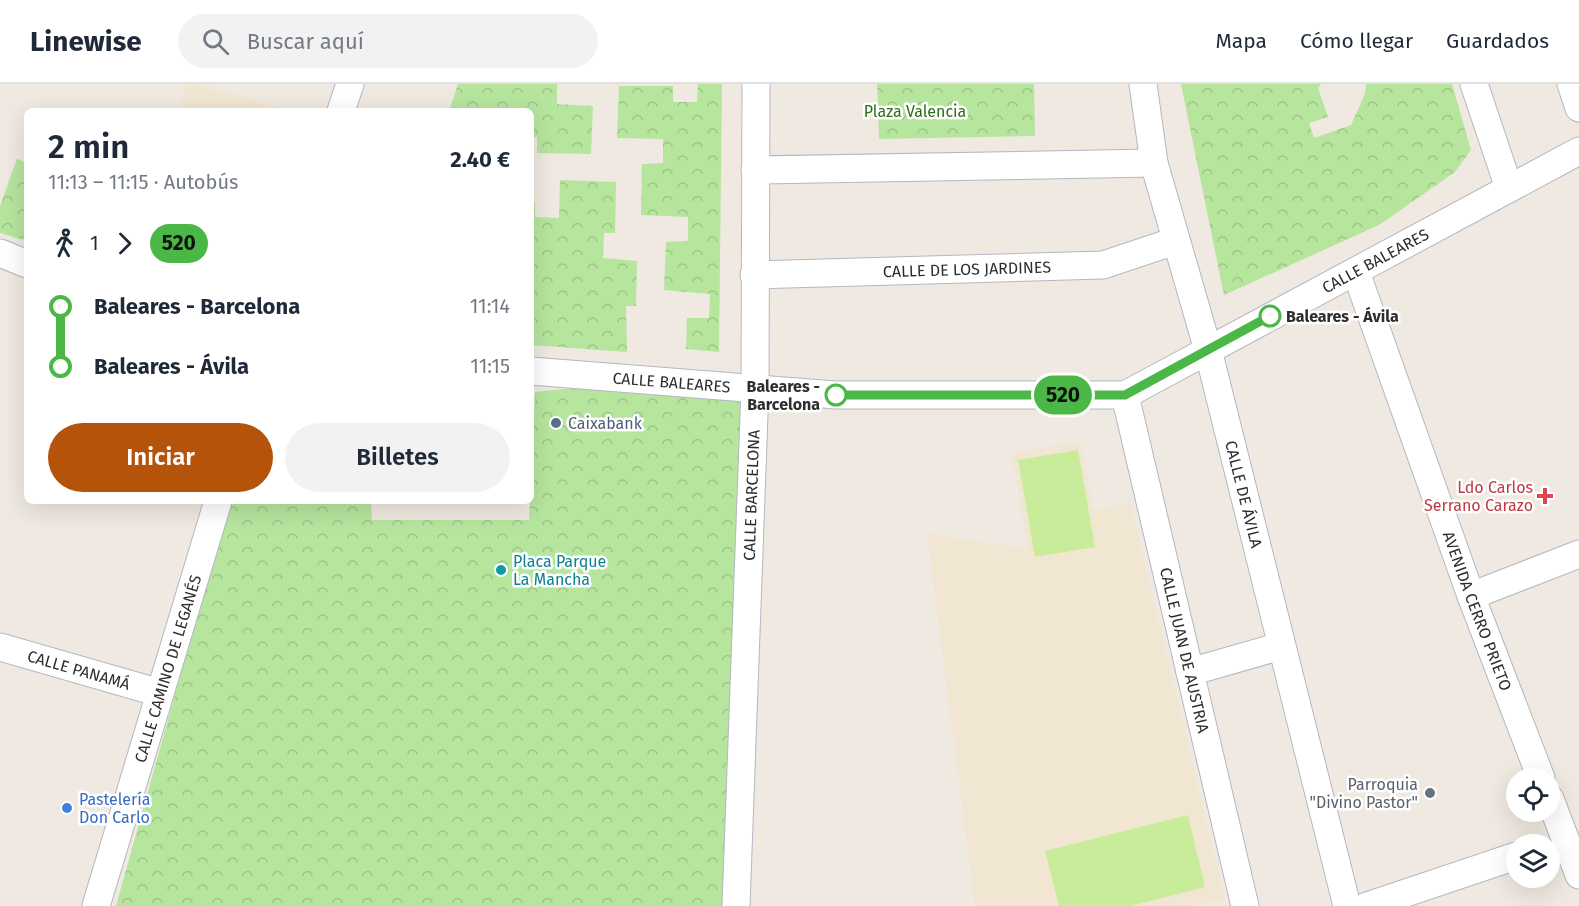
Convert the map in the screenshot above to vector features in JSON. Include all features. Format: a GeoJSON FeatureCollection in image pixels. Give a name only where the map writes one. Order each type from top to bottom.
{"type":"FeatureCollection","features":[{"type":"Feature","properties":{"kind":"street"},"geometry":{"type":"LineString","coordinates":[[342,108],[350,84]]}},
{"type":"Feature","properties":{"kind":"street","name":"CALLE BARCELONA"},"geometry":{"type":"LineString","coordinates":[[736,906],[755,388],[756,84]]}},
{"type":"Feature","properties":{"kind":"street","name":"CALLE DE ÁVILA"},"geometry":{"type":"LineString","coordinates":[[1143,84],[1154,164],[1208,350],[1347,906]]}},
{"type":"Feature","properties":{"kind":"street"},"geometry":{"type":"LineString","coordinates":[[1474,84],[1509,188]]}},
{"type":"Feature","properties":{"kind":"street"},"geometry":{"type":"LineString","coordinates":[[1571,84],[1579,108]]}},
{"type":"Feature","properties":{"kind":"street","name":"CALLE BALEARES"},"geometry":{"type":"LineString","coordinates":[[534,371],[836,395],[1125,395],[1579,151]]}},
{"type":"Feature","properties":{"kind":"street"},"geometry":{"type":"LineString","coordinates":[[755,170],[1154,164]]}},
{"type":"Feature","properties":{"kind":"street","name":"CALLE DE LOS JARDINES"},"geometry":{"type":"LineString","coordinates":[[754,275],[1103,265],[1175,241]]}},
{"type":"Feature","properties":{"kind":"street"},"geometry":{"type":"LineString","coordinates":[[0,253],[24,263]]}},
{"type":"Feature","properties":{"kind":"street","name":"AVENIDA CERRO PRIETO"},"geometry":{"type":"LineString","coordinates":[[1356,272],[1471,596],[1537,768]]}},
{"type":"Feature","properties":{"kind":"street","name":"CALLE JUAN DE AUSTRIA"},"geometry":{"type":"LineString","coordinates":[[1125,395],[1245,906]]}},
{"type":"Feature","properties":{"kind":"street","name":"CALLE CAMINO DE LEGANÉS"},"geometry":{"type":"LineString","coordinates":[[96,906],[217,504]]}},
{"type":"Feature","properties":{"kind":"street"},"geometry":{"type":"LineString","coordinates":[[1471,596],[1579,554]]}},
{"type":"Feature","properties":{"kind":"street"},"geometry":{"type":"LineString","coordinates":[[1190,672],[1281,646]]}},
{"type":"Feature","properties":{"kind":"street","name":"CALLE PANAMÁ"},"geometry":{"type":"LineString","coordinates":[[0,647],[160,693]]}},
{"type":"Feature","properties":{"kind":"street"},"geometry":{"type":"LineString","coordinates":[[1558,822],[1579,875]]}},
{"type":"Feature","properties":{"kind":"street"},"geometry":{"type":"LineString","coordinates":[[1366,906],[1506,858]]}},
{"type":"Feature","properties":{"kind":"shaded area"},"geometry":{"type":"Polygon","coordinates":[[[186,84],[196,84],[280,108],[179,108],[186,84]]]}},
{"type":"Feature","properties":{"kind":"shaded area"},"geometry":{"type":"Polygon","coordinates":[[[1080,441],[1094,511],[1130,502],[1225,899],[1192,906],[975,906],[927,533],[1028,549],[1012,454],[1080,441]]]}},
{"type":"Feature","properties":{"kind":"green space"},"geometry":{"type":"Polygon","coordinates":[[[458,84],[557,84],[557,104],[593,106],[591,154],[537,153],[537,137],[534,137],[534,108],[450,108],[458,84]]]}},
{"type":"Feature","properties":{"kind":"green space"},"geometry":{"type":"Polygon","coordinates":[[[698,84],[722,84],[719,352],[686,349],[687,318],[709,318],[710,294],[664,290],[666,242],[688,241],[688,217],[641,215],[642,164],[663,163],[663,139],[617,138],[619,86],[673,86],[673,102],[697,102],[698,84]]]}},
{"type":"Feature","properties":{"kind":"green space","name":"Plaza Valencia"},"geometry":{"type":"Polygon","coordinates":[[[877,84],[1034,84],[1035,136],[879,139],[877,84]]]}},
{"type":"Feature","properties":{"kind":"green space"},"geometry":{"type":"Polygon","coordinates":[[[1181,84],[1321,84],[1318,88],[1328,117],[1309,123],[1314,138],[1351,125],[1365,94],[1366,84],[1452,84],[1471,150],[1455,172],[1379,225],[1224,295],[1181,84]]]}},
{"type":"Feature","properties":{"kind":"green space"},"geometry":{"type":"Polygon","coordinates":[[[17,159],[24,162],[24,240],[0,233],[0,206],[17,159]]]}},
{"type":"Feature","properties":{"kind":"green space"},"geometry":{"type":"Polygon","coordinates":[[[560,180],[616,182],[615,233],[604,233],[603,258],[637,261],[636,306],[626,306],[627,352],[534,345],[534,202],[535,217],[559,218],[560,180]]]}},
{"type":"Feature","properties":{"kind":"green space"},"geometry":{"type":"Polygon","coordinates":[[[611,384],[740,397],[742,440],[725,906],[116,906],[228,504],[371,504],[372,520],[529,520],[530,504],[534,504],[535,392],[611,384]]]}},
{"type":"Feature","properties":{"kind":"green space"},"geometry":{"type":"Polygon","coordinates":[[[1078,450],[1095,547],[1035,557],[1018,460],[1078,450]]]}},
{"type":"Feature","properties":{"kind":"green space"},"geometry":{"type":"Polygon","coordinates":[[[1188,815],[1205,887],[1130,906],[1059,906],[1045,851],[1188,815]]]}},
{"type":"Feature","properties":{"kind":"bus line","name":"520"},"geometry":{"type":"LineString","coordinates":[[836,395],[941,397],[1125,395],[1270,316]]}},
{"type":"Feature","properties":{"kind":"place","name":"Baleares - Ávila"},"geometry":{"type":"Point","coordinates":[1270,316]}},
{"type":"Feature","properties":{"kind":"place","name":"Baleares - Barcelona"},"geometry":{"type":"Point","coordinates":[836,395]}},
{"type":"Feature","properties":{"kind":"place","name":"Caixabank"},"geometry":{"type":"Point","coordinates":[556,423]}},
{"type":"Feature","properties":{"kind":"place","name":"Ldo Carlos Serrano Carazo"},"geometry":{"type":"Point","coordinates":[1545,496]}},
{"type":"Feature","properties":{"kind":"place","name":"Placa Parque La Mancha"},"geometry":{"type":"Point","coordinates":[501,570]}},
{"type":"Feature","properties":{"kind":"place","name":"Parroquia \"Divino Pastor\""},"geometry":{"type":"Point","coordinates":[1430,793]}},
{"type":"Feature","properties":{"kind":"place","name":"Pastelería Don Carlo"},"geometry":{"type":"Point","coordinates":[67,808]}}]}
